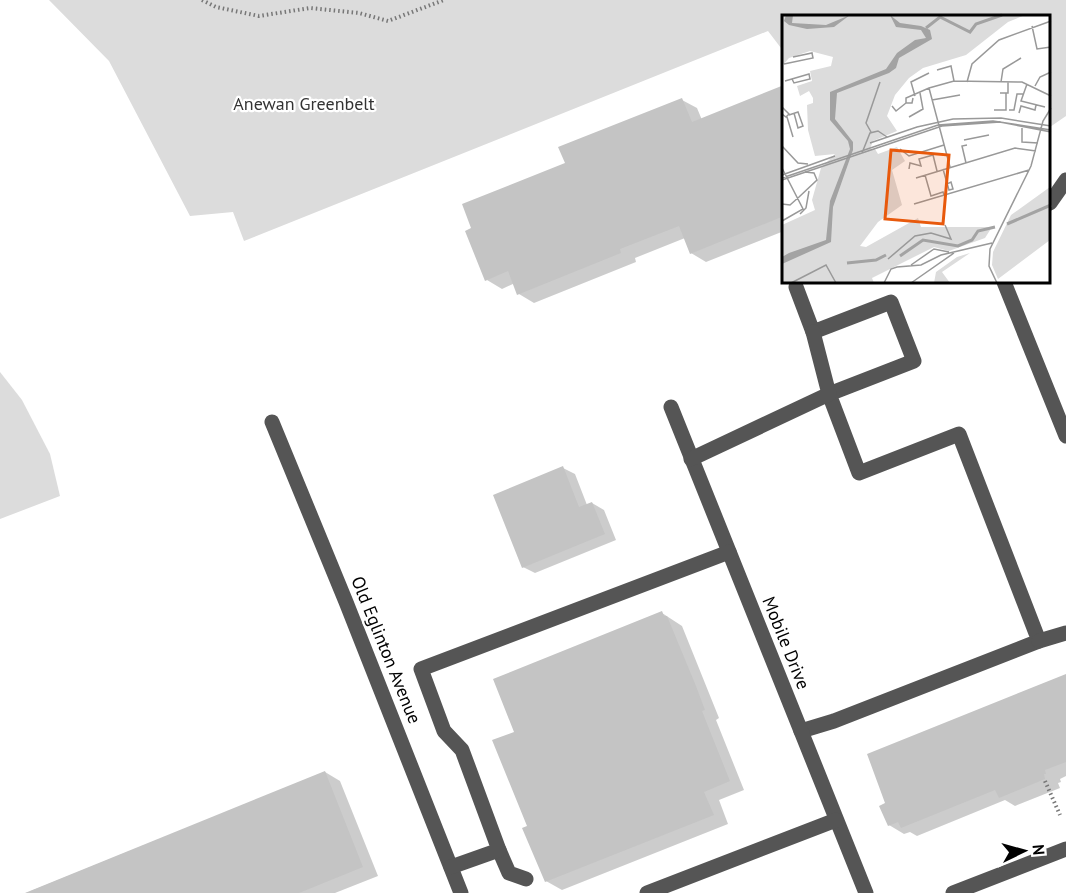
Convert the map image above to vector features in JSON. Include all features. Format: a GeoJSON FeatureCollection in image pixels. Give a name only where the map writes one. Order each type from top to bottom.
{"type":"FeatureCollection","features":[{"type":"Feature","properties":{"kind":"street"},"geometry":{"type":"LineString","coordinates":[[1051,202],[1066,180]]}},
{"type":"Feature","properties":{"kind":"street"},"geometry":{"type":"LineString","coordinates":[[1005,284],[1066,436]]}},
{"type":"Feature","properties":{"kind":"street"},"geometry":{"type":"LineString","coordinates":[[796,287],[813,332],[829,394],[859,473],[959,434],[1039,640]]}},
{"type":"Feature","properties":{"kind":"street"},"geometry":{"type":"LineString","coordinates":[[691,459],[829,394],[914,361],[891,302],[813,332]]}},
{"type":"Feature","properties":{"kind":"street","name":"Mobile Drive"},"geometry":{"type":"LineString","coordinates":[[671,407],[866,893]]}},
{"type":"Feature","properties":{"kind":"street","name":"Old Eglinton Avenue"},"geometry":{"type":"LineString","coordinates":[[272,422],[461,893]]}},
{"type":"Feature","properties":{"kind":"street"},"geometry":{"type":"LineString","coordinates":[[526,879],[509,873],[462,750],[444,732],[421,669],[729,552]]}},
{"type":"Feature","properties":{"kind":"street"},"geometry":{"type":"LineString","coordinates":[[801,731],[834,721],[1039,640],[1066,633]]}},
{"type":"Feature","properties":{"kind":"street"},"geometry":{"type":"LineString","coordinates":[[647,893],[836,820]]}},
{"type":"Feature","properties":{"kind":"street"},"geometry":{"type":"LineString","coordinates":[[952,893],[1066,849]]}},
{"type":"Feature","properties":{"kind":"street"},"geometry":{"type":"LineString","coordinates":[[451,867],[499,850]]}},
{"type":"Feature","properties":{"kind":"path"},"geometry":{"type":"LineString","coordinates":[[202,0],[216,7],[260,16],[310,8],[359,13],[388,21],[444,0]]}},
{"type":"Feature","properties":{"kind":"path"},"geometry":{"type":"LineString","coordinates":[[1045,781],[1060,815]]}},
{"type":"Feature","properties":{"kind":"green space","name":"Anewan Greenbelt"},"geometry":{"type":"Polygon","coordinates":[[[49,0],[1066,0],[1066,116],[1051,126],[1051,15],[782,15],[782,49],[768,31],[244,241],[233,212],[190,216],[109,61],[49,0]]]}},
{"type":"Feature","properties":{"kind":"green space"},"geometry":{"type":"Polygon","coordinates":[[[0,372],[22,400],[50,454],[60,496],[0,519],[0,372]]]}},
{"type":"Feature","properties":{"kind":"building"},"geometry":{"type":"Polygon","coordinates":[[[782,86],[782,217],[690,254],[679,226],[620,249],[621,253],[517,295],[508,271],[485,281],[465,231],[471,228],[462,204],[565,163],[558,147],[682,98],[692,122],[782,86]]]}},
{"type":"Feature","properties":{"kind":"building"},"geometry":{"type":"Polygon","coordinates":[[[563,466],[579,507],[592,502],[605,534],[522,568],[493,495],[563,466]]]}},
{"type":"Feature","properties":{"kind":"building"},"geometry":{"type":"Polygon","coordinates":[[[662,611],[664,616],[667,616],[696,686],[705,710],[702,711],[730,781],[704,792],[714,815],[545,882],[522,828],[527,826],[492,740],[514,732],[493,679],[662,611]]]}},
{"type":"Feature","properties":{"kind":"building"},"geometry":{"type":"Polygon","coordinates":[[[1066,674],[1066,762],[1045,770],[1045,779],[999,798],[995,790],[901,828],[898,822],[888,826],[879,806],[885,803],[867,754],[1066,674]]]}},
{"type":"Feature","properties":{"kind":"building"},"geometry":{"type":"Polygon","coordinates":[[[325,771],[363,867],[299,893],[25,893],[325,771]]]}}]}
